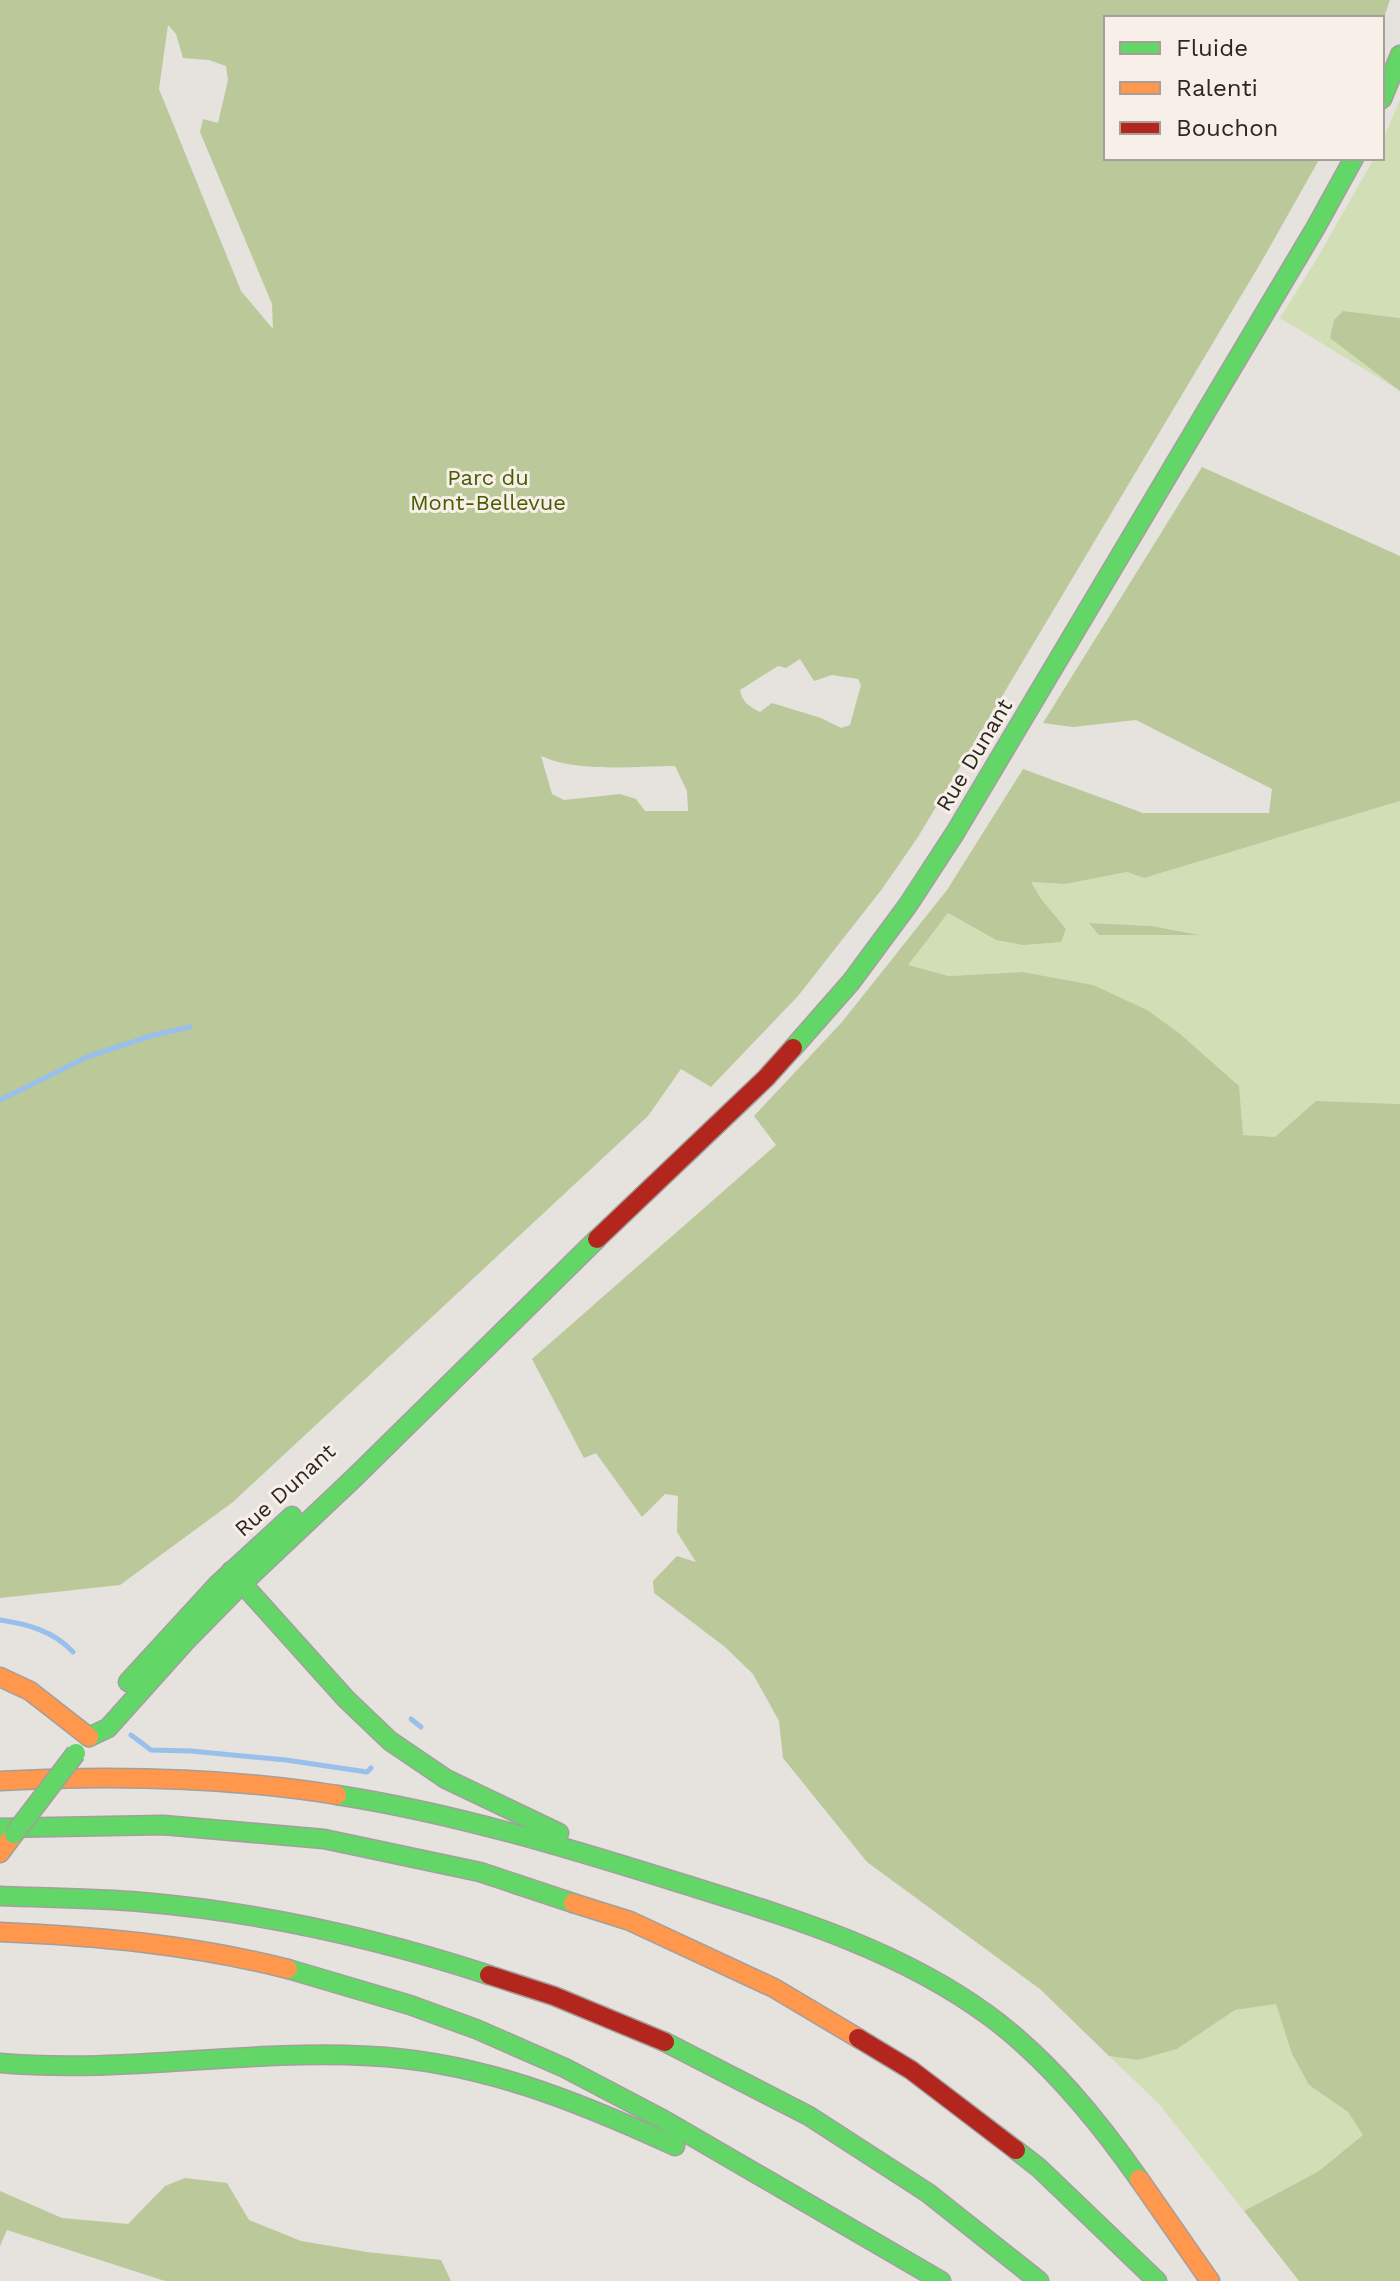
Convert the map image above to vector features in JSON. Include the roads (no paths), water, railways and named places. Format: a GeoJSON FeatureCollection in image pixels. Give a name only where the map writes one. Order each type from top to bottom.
{"type":"FeatureCollection","features":[{"type":"Feature","properties":{"kind":"main road"},"geometry":{"type":"LineString","coordinates":[[1384,94],[1400,55]]}},
{"type":"Feature","properties":{"kind":"main road","name":"Rue Dunant"},"geometry":{"type":"LineString","coordinates":[[0,1853],[89,1737],[108,1728],[237,1577],[354,1478],[534,1299],[772,1072],[839,996],[936,863],[1321,219],[1353,160]]}},
{"type":"Feature","properties":{"kind":"main road"},"geometry":{"type":"LineString","coordinates":[[237,1577],[356,1710],[409,1756],[459,1786],[631,1868]]}},
{"type":"Feature","properties":{"kind":"main road"},"geometry":{"type":"LineString","coordinates":[[0,1677],[30,1691],[89,1737]]}},
{"type":"Feature","properties":{"kind":"main road"},"geometry":{"type":"LineString","coordinates":[[0,1781],[78,1777],[214,1780],[308,1790],[403,1807],[631,1868],[809,1923],[860,1943],[919,1971],[978,2008],[1032,2052],[1081,2103],[1120,2152],[1210,2281]]}},
{"type":"Feature","properties":{"kind":"main road"},"geometry":{"type":"LineString","coordinates":[[0,1828],[86,1823],[168,1824],[250,1829],[326,1839],[492,1874],[637,1923],[707,1953],[776,1988],[856,2033],[926,2079],[1046,2173],[1101,2223],[1157,2281]]}},
{"type":"Feature","properties":{"kind":"main road"},"geometry":{"type":"LineString","coordinates":[[0,1896],[61,1896],[152,1902],[272,1918],[450,1960],[595,2010],[678,2046],[813,2119],[915,2185],[1039,2281]]}},
{"type":"Feature","properties":{"kind":"main road"},"geometry":{"type":"LineString","coordinates":[[0,1932],[119,1940],[232,1957],[342,1983],[423,2008],[589,2079],[941,2281]]}},
{"type":"Feature","properties":{"kind":"main road"},"geometry":{"type":"LineString","coordinates":[[0,2063],[49,2068],[89,2067],[309,2055],[374,2056],[438,2063],[500,2078],[589,2108],[851,2229]]}},
{"type":"Feature","properties":{"kind":"waterway"},"geometry":{"type":"LineString","coordinates":[[0,1100],[87,1057],[190,1027]]}},
{"type":"Feature","properties":{"kind":"waterway"},"geometry":{"type":"LineString","coordinates":[[0,1620],[40,1630],[73,1652]]}},
{"type":"Feature","properties":{"kind":"waterway"},"geometry":{"type":"LineString","coordinates":[[411,1719],[421,1727]]}},
{"type":"Feature","properties":{"kind":"waterway"},"geometry":{"type":"LineString","coordinates":[[131,1735],[151,1750],[286,1760],[367,1772],[371,1768]]}},
{"type":"Feature","properties":{"kind":"park label","name":"Parc du Mont-Bellevue"},"geometry":{"type":"Point","coordinates":[488,490]}}]}
